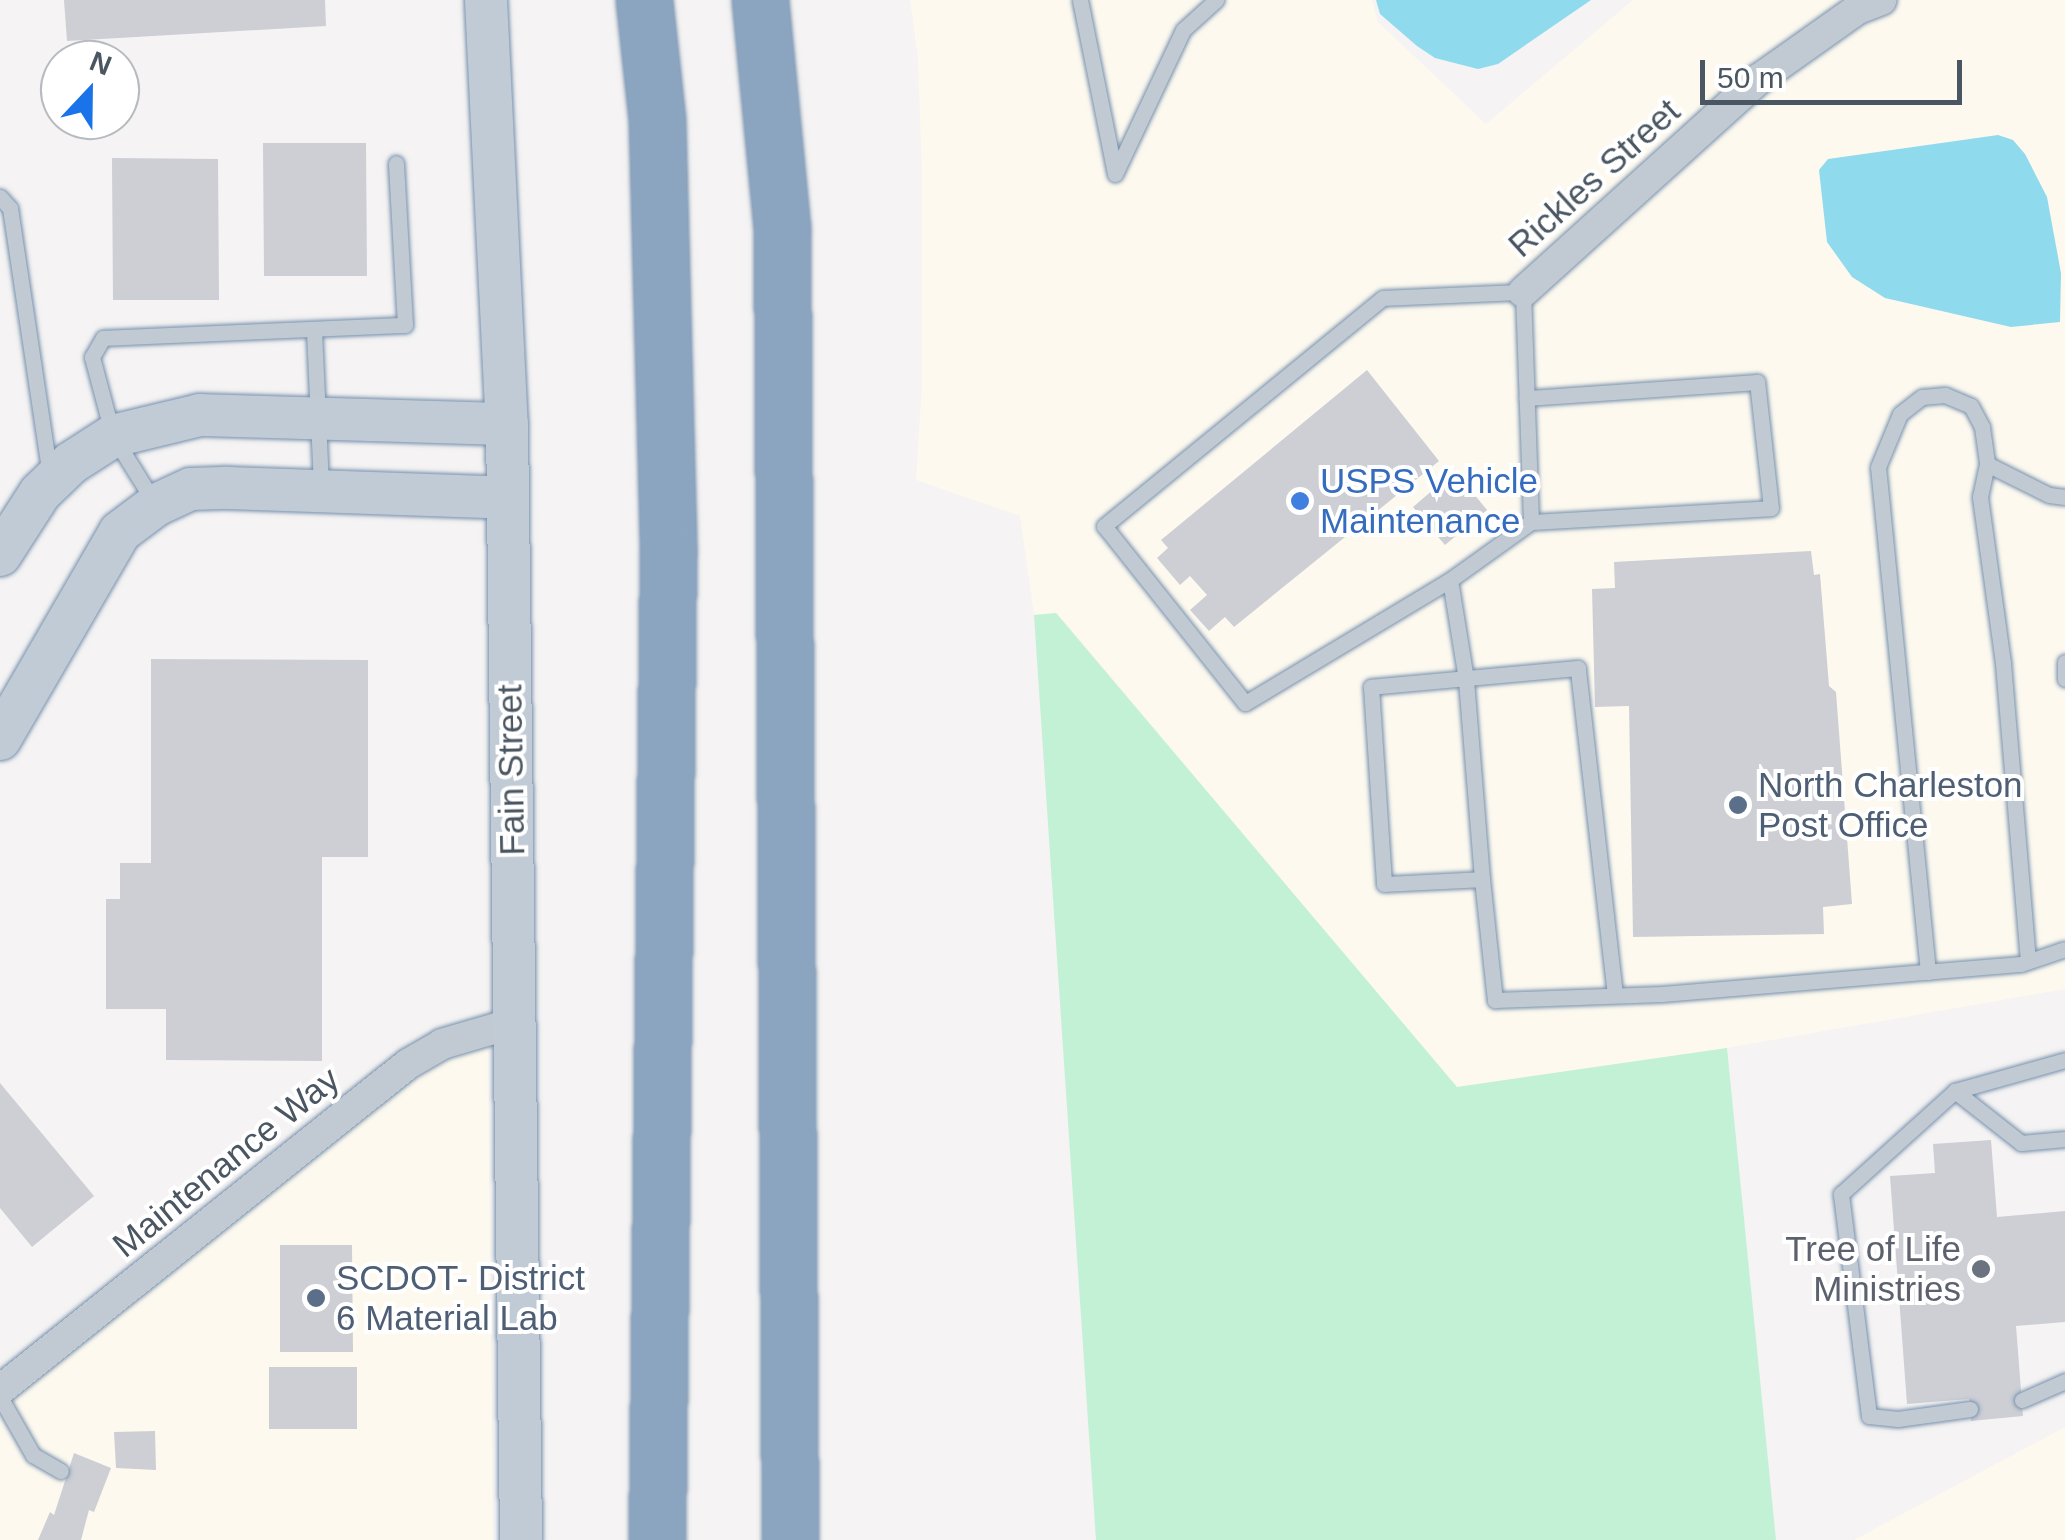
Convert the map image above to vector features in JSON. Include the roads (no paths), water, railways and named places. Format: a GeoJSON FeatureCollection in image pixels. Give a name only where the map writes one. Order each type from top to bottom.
{"type":"FeatureCollection","features":[{"type":"Feature","properties":{"kind":"highway"},"geometry":{"type":"LineString","coordinates":[[644,0],[658,120],[668,554],[658,1540]]}},
{"type":"Feature","properties":{"kind":"highway"},"geometry":{"type":"LineString","coordinates":[[760,0],[782,228],[790,1540]]}},
{"type":"Feature","properties":{"kind":"street","name":"Fain Street"},"geometry":{"type":"LineString","coordinates":[[486,0],[507,424],[520,1540]]}},
{"type":"Feature","properties":{"kind":"street","name":"Rickles Street"},"geometry":{"type":"LineString","coordinates":[[1523,292],[1760,80],[1868,3]]}},
{"type":"Feature","properties":{"kind":"street"},"geometry":{"type":"LineString","coordinates":[[0,555],[51,482],[70,463],[113,436],[200,415],[507,424]]}},
{"type":"Feature","properties":{"kind":"street"},"geometry":{"type":"LineString","coordinates":[[0,739],[120,532],[156,506],[191,490],[508,498]]}},
{"type":"Feature","properties":{"kind":"street","name":"Maintenance Way"},"geometry":{"type":"LineString","coordinates":[[0,1394],[408,1064],[442,1044],[514,1022]]}},
{"type":"Feature","properties":{"kind":"lane"},"geometry":{"type":"LineString","coordinates":[[1080,0],[1115,174],[1183,30],[1216,0]]}},
{"type":"Feature","properties":{"kind":"lane"},"geometry":{"type":"LineString","coordinates":[[156,506],[113,436],[92,357],[103,338],[405,325],[396,163]]}},
{"type":"Feature","properties":{"kind":"lane"},"geometry":{"type":"LineString","coordinates":[[0,197],[10,208],[51,482]]}},
{"type":"Feature","properties":{"kind":"lane"},"geometry":{"type":"LineString","coordinates":[[1528,398],[1756,382],[1771,508],[1531,522],[1450,580],[1246,703],[1104,526],[1383,298],[1523,292],[1531,522]]}},
{"type":"Feature","properties":{"kind":"lane"},"geometry":{"type":"LineString","coordinates":[[314,331],[321,491]]}},
{"type":"Feature","properties":{"kind":"lane"},"geometry":{"type":"LineString","coordinates":[[1928,972],[1878,467],[1900,414],[1922,397],[1945,395],[1971,406],[1982,427],[1986,464],[1980,497],[2003,662],[2028,962]]}},
{"type":"Feature","properties":{"kind":"lane"},"geometry":{"type":"LineString","coordinates":[[1986,464],[2049,495],[2065,497]]}},
{"type":"Feature","properties":{"kind":"lane"},"geometry":{"type":"LineString","coordinates":[[1450,580],[1466,679],[1495,1000],[1928,972],[2028,962],[2065,950]]}},
{"type":"Feature","properties":{"kind":"lane"},"geometry":{"type":"LineString","coordinates":[[2065,662],[2065,679]]}},
{"type":"Feature","properties":{"kind":"lane"},"geometry":{"type":"LineString","coordinates":[[1482,878],[1384,884],[1371,687],[1578,668],[1615,995]]}},
{"type":"Feature","properties":{"kind":"lane"},"geometry":{"type":"LineString","coordinates":[[1970,1409],[1898,1419],[1869,1416],[1841,1194],[1955,1091],[2065,1060]]}},
{"type":"Feature","properties":{"kind":"lane"},"geometry":{"type":"LineString","coordinates":[[1955,1091],[2021,1143],[2065,1140]]}},
{"type":"Feature","properties":{"kind":"lane"},"geometry":{"type":"LineString","coordinates":[[2022,1400],[2065,1381]]}},
{"type":"Feature","properties":{"kind":"lane"},"geometry":{"type":"LineString","coordinates":[[0,1394],[34,1455],[61,1471]]}},
{"type":"Feature","properties":{"kind":"water"},"geometry":{"type":"Polygon","coordinates":[[[1376,0],[1591,0],[1498,64],[1478,69],[1435,58],[1417,46],[1380,14],[1376,0]]]}},
{"type":"Feature","properties":{"kind":"water"},"geometry":{"type":"Polygon","coordinates":[[[1998,135],[2013,140],[2025,154],[2047,197],[2061,273],[2060,322],[2011,327],[1885,298],[1852,277],[1827,242],[1819,170],[1828,159],[1998,135]]]}},
{"type":"Feature","properties":{"kind":"place","name":"USPS Vehicle Maintenance"},"geometry":{"type":"Point","coordinates":[1300,501]}},
{"type":"Feature","properties":{"kind":"place","name":"North Charleston Post Office"},"geometry":{"type":"Point","coordinates":[1738,805]}},
{"type":"Feature","properties":{"kind":"place","name":"Tree of Life Ministries"},"geometry":{"type":"Point","coordinates":[1981,1269]}},
{"type":"Feature","properties":{"kind":"place","name":"SCDOT- District 6 Material Lab"},"geometry":{"type":"Point","coordinates":[316,1298]}}]}
